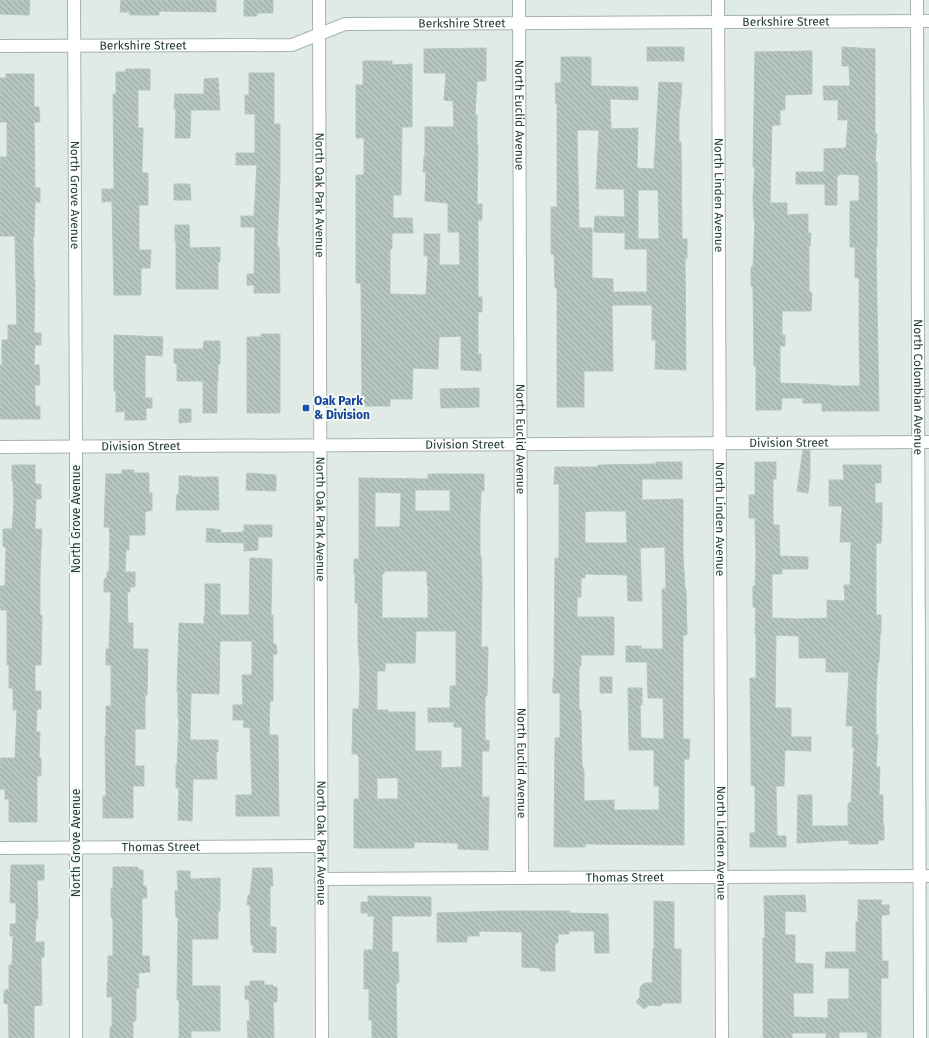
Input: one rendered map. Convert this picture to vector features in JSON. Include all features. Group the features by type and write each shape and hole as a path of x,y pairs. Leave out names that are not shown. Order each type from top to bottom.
{"street":[{"name":"North Grove Avenue","path":"74,0 76,1038"},
{"name":"North Oak Park Avenue","path":"319,0 322,1038"},
{"name":"North Euclid Avenue","path":"518,0 522,878"},
{"name":"North Linden Avenue","path":"718,0 722,1038"},
{"name":"North Colombian Avenue","path":"917,0 923,21 924,876 920,1038"},
{"name":"Berkshire Street","path":"0,46 292,46 345,24 923,21"},
{"name":"Division Street","path":"0,447 924,442"},
{"name":"Thomas Street","path":"0,848 321,846"},
{"name":"Thomas Street","path":"321,879 924,876"}],"building":[{"path":"0,0 30,0 29,15 0,14"},
{"path":"121,0 216,0 216,12 159,11 159,15 130,15 129,12 120,12"},
{"path":"244,0 273,0 273,13 257,13 257,16 244,16"},
{"path":"647,47 684,47 684,61 647,61"},
{"path":"842,47 875,49 875,134 877,134 875,162 877,162 876,247 879,411 822,411 822,403 803,403 803,398 782,398 781,410 756,410 753,286 751,286 755,221 753,197 755,167 753,167 755,52 812,51 812,94 785,95 785,110 780,110 780,125 772,125 770,203 787,203 787,215 808,214 808,233 811,233 809,246 809,292 812,293 811,311 782,311 782,335 785,335 785,346 780,346 780,383 860,386 859,278 855,278 855,247 850,247 850,201 859,201 859,175 839,174 839,176 837,176 837,205 825,205 825,184 796,184 796,172 824,172 824,149 846,148 848,120 838,120 838,100 824,100 823,86 850,86 849,66 842,66"},
{"path":"486,48 486,81 477,81 475,115 477,115 478,145 477,204 482,204 482,220 478,220 478,297 482,297 482,312 478,312 478,354 481,354 481,371 461,370 461,336 439,337 438,369 413,368 412,399 390,399 390,406 362,406 361,283 356,283 356,175 364,175 364,138 356,138 356,85 363,85 363,61 392,61 392,65 412,64 412,127 402,127 401,195 393,195 393,218 412,218 413,233 392,233 392,249 390,249 390,294 426,295 428,256 424,256 424,234 440,234 439,265 460,265 459,232 448,232 448,203 425,201 426,172 423,172 425,157 425,127 454,127 453,101 444,100 446,73 424,73 424,49"},
{"path":"561,57 591,57 591,86 638,87 638,100 610,99 611,129 638,128 637,168 654,169 659,82 682,83 679,109 679,142 681,142 682,239 687,239 687,258 685,258 686,370 655,369 656,340 652,340 652,305 612,305 613,371 584,371 584,407 557,407 557,288 555,288 554,254 551,254 551,207 557,207 557,104 555,83 561,83","holes":["577,130 599,130 596,189 624,189 625,217 595,216 594,232 625,233 625,249 647,249 647,292 613,292 613,279 592,278 592,228 579,228","638,190 658,190 659,239 638,239"]},
{"path":"126,69 150,69 150,90 138,90 138,128 143,128 142,173 148,173 148,205 139,205 139,250 151,250 150,268 141,268 141,295 114,295 112,201 102,202 102,189 114,189 113,94 116,94 116,72 125,72"},
{"path":"249,73 274,73 274,124 280,124 280,179 277,247 279,247 280,293 254,293 254,285 247,285 247,274 254,274 255,227 241,227 241,216 254,216 257,165 236,165 236,153 255,153 255,114 245,114 245,95 249,95"},
{"path":"6,74 34,74 34,107 39,107 40,122 34,122 35,188 40,188 40,202 35,202 33,237 35,280 34,333 41,333 41,345 35,345 34,365 39,365 40,385 35,385 35,406 40,406 40,419 0,419 0,365 2,365 2,340 8,340 8,325 17,325 15,236 0,236 0,157 7,157 7,122 0,122 0,78 6,78"},
{"path":"218,78 220,110 191,110 190,138 175,138 175,94 204,94 204,79"},
{"path":"174,184 190,184 191,200 174,200"},
{"path":"175,225 189,225 190,248 220,247 220,262 218,262 218,289 176,289"},
{"path":"261,334 280,334 280,413 247,413 247,337 261,337"},
{"path":"114,335 163,337 162,356 145,355 145,398 152,398 152,408 146,408 146,420 125,420 125,411 116,412 116,391 114,391"},
{"path":"204,341 220,341 220,364 218,364 217,381 217,413 203,413 203,381 177,381 177,363 174,363 174,349 203,349"},
{"path":"479,388 479,407 441,408 440,389"},
{"path":"179,409 191,409 191,422 179,423"},
{"path":"803,450 810,450 810,477 808,493 797,491"},
{"path":"656,462 682,462 682,479 642,479 642,500 683,499 683,555 686,589 687,635 683,635 683,739 690,739 689,759 684,759 684,845 585,844 585,847 554,847 555,738 560,738 560,693 553,693 555,558 559,558 559,484 554,484 555,467 598,467 598,465 656,464","holes":["626,511 627,543 585,543 585,512","665,547 666,589 662,589 663,649 641,649 641,646 626,646 626,662 647,662 648,698 663,698 664,739 641,738 640,705 642,705 642,688 628,688 629,750 654,750 654,786 659,786 659,810 614,810 614,800 584,801 581,710 579,710 579,666 581,666 581,655 614,655 614,617 577,617 577,597 581,597 581,578 585,578 585,574 627,575 628,601 642,601 640,548"]},
{"path":"755,462 776,462 776,479 773,479 773,525 779,525 780,556 808,557 808,569 782,569 782,574 772,574 772,618 798,619 827,618 827,600 845,601 844,585 850,585 851,542 840,542 842,506 829,506 829,480 844,480 843,465 881,465 881,483 875,483 875,503 882,503 881,543 876,543 876,615 881,615 881,634 876,693 876,735 878,735 876,767 880,767 879,795 883,795 884,840 878,840 878,844 849,844 849,840 797,843 798,795 812,795 812,826 848,826 848,803 851,803 854,747 852,747 853,726 846,726 849,672 826,672 826,658 799,658 799,636 776,635 775,708 791,708 791,737 811,737 811,751 785,750 784,786 776,786 777,836 786,836 786,847 750,847 750,833 755,833 755,786 751,785 750,678 756,678 756,607 753,607 753,586 755,586 756,558 755,518 749,518 749,495 755,495"},
{"path":"12,465 35,465 35,484 41,484 41,499 36,499 35,529 42,529 40,573 40,615 42,615 41,665 35,665 35,691 41,691 41,709 37,709 36,732 40,732 39,758 41,758 41,776 37,776 37,822 9,822 9,799 5,799 5,789 0,789 0,758 15,758 17,710 13,710 13,688 9,688 9,665 7,665 7,610 1,610 0,605 0,586 5,586 6,547 3,547 3,529 12,529 14,503"},
{"path":"122,470 134,470 134,473 149,473 149,493 152,493 152,510 145,512 145,535 129,535 129,550 126,550 125,572 135,572 135,587 130,587 130,592 127,592 128,623 133,623 133,649 148,649 147,695 145,695 145,729 135,729 135,766 144,766 144,786 133,786 133,818 103,818 103,796 106,796 106,706 111,706 111,665 106,665 106,649 109,649 111,592 104,592 104,580 107,577 107,572 109,572 110,535 109,527 104,527 106,474 122,474"},
{"path":"247,473 276,475 276,491 246,490"},
{"path":"428,474 484,474 484,491 481,491 480,516 482,586 481,647 488,647 487,696 485,696 485,740 489,740 489,751 482,751 482,797 489,797 488,850 458,849 458,843 414,842 414,848 354,848 354,799 359,799 359,757 358,754 352,754 353,709 359,709 360,671 358,603 355,603 354,574 354,559 359,559 359,478 428,479","holes":["415,490 450,490 450,511 415,511","375,492 401,493 400,526 375,527","384,571 427,571 428,618 382,618 382,574 384,574","416,631 456,631 456,686 450,686 450,708 428,708 428,722 454,722 454,727 462,727 462,767 441,768 441,751 415,751 415,712 388,712 388,710 377,710 377,671 385,671 385,663 415,663","377,778 398,778 398,799 377,799"]},
{"path":"179,476 218,477 219,510 176,510 177,494 179,494"},
{"path":"244,525 272,525 272,537 258,537 258,550 244,551 244,543 206,542 207,528 221,530 220,533 244,532"},
{"path":"250,558 272,559 271,615 273,615 273,644 276,644 277,654 273,654 273,701 270,701 269,735 278,735 279,816 236,816 236,795 252,795 250,728 243,727 244,720 233,720 233,705 243,705 242,675 252,675 252,641 220,641 219,694 191,693 190,740 218,740 218,752 216,752 217,779 193,779 192,821 178,820 179,788 176,788 176,765 179,719 177,692 179,623 204,624 205,584 220,584 220,615 249,615"},
{"path":"600,677 612,677 612,693 600,693"},
{"path":"11,865 44,865 44,880 37,880 38,919 36,919 35,942 44,942 44,957 41,957 42,1005 34,1006 34,1038 9,1038 8,1004 4,1003 4,991 6,991 6,989 9,990 9,965 12,965 13,936 10,936 10,924 16,924 16,903 10,903"},
{"path":"113,867 138,867 138,870 143,870 143,886 146,886 147,898 142,898 142,956 149,956 150,972 138,973 139,988 136,988 136,1021 133,1021 133,1038 110,1038 110,1027 112,1027 112,997 107,997 107,982 108,956 113,956 111,888 113,888"},
{"path":"253,868 272,868 273,886 270,886 270,927 276,927 276,953 253,952 253,945 251,945 250,905 247,905 248,895 250,895"},
{"path":"177,871 190,871 190,879 220,878 218,939 192,939 192,986 220,986 220,1031 191,1031 191,1038 179,1038 179,1000 177,1000 178,917 176,917 175,891 178,891"},
{"path":"805,895 806,912 785,911 785,935 795,935 795,963 813,964 813,993 793,993 794,1017 828,1018 828,999 849,999 849,968 825,968 826,952 856,952 858,900 882,900 881,905 889,905 889,915 882,915 881,920 882,961 888,961 888,978 881,978 881,1037 868,1038 867,1032 839,1032 839,1038 826,1038 826,1033 792,1033 792,1038 763,1038 763,938 765,938 764,896"},
{"path":"368,896 431,897 431,916 392,916 392,952 398,952 399,982 396,984 397,1038 372,1038 372,1020 369,1020 369,989 364,989 364,950 373,950 374,916 368,916 368,913 361,913 361,902 368,902"},
{"path":"654,901 674,902 674,949 681,949 681,1003 663,1003 660,1006 649,1005 644,1009 636,1002 640,997 640,987 644,983 652,983"},
{"path":"570,911 569,913 608,914 609,953 595,953 594,931 569,931 569,934 558,934 558,943 555,943 555,971 540,971 540,968 522,967 522,932 479,931 479,936 467,936 467,942 437,942 437,913"},
{"path":"250,981 264,981 264,985 273,985 273,987 277,987 277,1002 273,1002 274,1038 248,1038 247,1021 250,1021 249,999 245,999 245,986 250,986"}],"place":[{"name":"Oak Park & Division","path":"306,408"}]}
